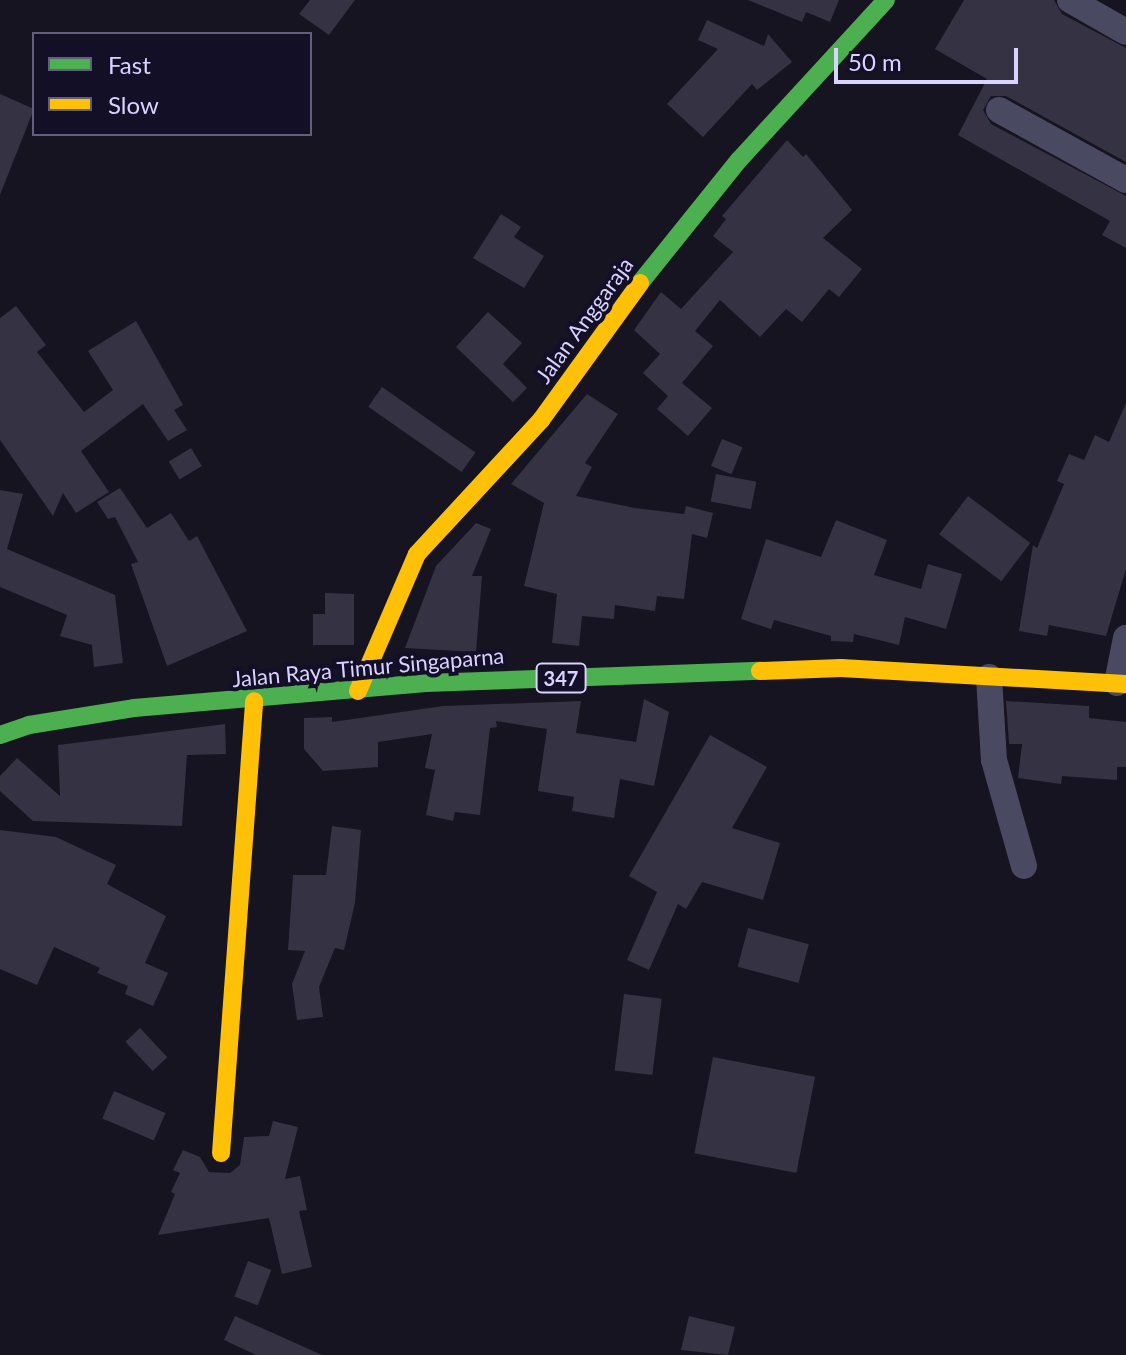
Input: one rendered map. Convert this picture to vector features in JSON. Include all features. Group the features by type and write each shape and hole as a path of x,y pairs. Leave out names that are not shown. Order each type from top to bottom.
{"street":[{"name":"Jalan Anggaraja","path":"358,691 417,554 541,420 632,293 739,160 886,0"},
{"path":"1070,0 1126,32"},
{"path":"999,110 1126,180"},
{"path":"1122,684 1126,638"},
{"name":"Jalan Raya Timur Singaparna","path":"0,735 29,725 134,708 254,701 426,683 841,668 1122,684"},
{"path":"989,677 994,760 1024,866"},
{"path":"221,1153 254,701"}],"building":[{"path":"310,0 355,0 329,35 299,14"},
{"path":"748,0 839,0 830,22 806,12 802,22"},
{"path":"964,0 1054,0 1062,14 1126,48 1126,162 1006,96 991,96 983,110 991,124 1126,196 1126,248 1102,235 1110,221 958,135 987,79 935,49"},
{"path":"707,20 764,46 768,34 792,62 757,90 752,84 703,137 667,104 718,49 698,40"},
{"path":"0,94 32,108 32,114 0,195"},
{"path":"787,140 803,157 806,154 852,210 823,238 862,269 839,297 829,289 802,322 786,309 760,337 720,300 695,331 713,346 682,383 712,408 688,436 657,409 668,396 643,373 660,354 634,330 661,292 681,309 733,252 713,236 726,219 722,216"},
{"path":"501,214 521,227 514,237 544,256 524,288 473,258"},
{"path":"16,306 46,345 37,352 84,412 113,390 88,351 136,321 183,405 174,410 187,430 168,441 143,404 81,451 109,492 76,513 63,493 53,516 0,440 0,318"},
{"path":"488,312 522,343 503,364 527,388 513,402 456,347"},
{"path":"382,387 475,452 462,472 368,407"},
{"path":"587,394 618,414 585,463 592,467 576,496 635,508 684,514 686,506 713,513 707,538 692,534 684,599 657,596 655,611 615,605 614,619 582,616 579,646 552,643 557,594 524,586 544,503 511,484"},
{"path":"1126,403 1126,569 1106,636 1049,625 1047,636 1019,631 1033,545 1037,548 1064,484 1057,481 1069,454 1084,460 1095,435 1109,442"},
{"path":"722,439 742,447 732,474 711,466"},
{"path":"191,448 202,466 180,479 169,461"},
{"path":"716,474 756,482 751,509 711,501"},
{"path":"120,488 147,528 171,513 189,541 197,536 247,631 167,666 131,564 138,562 115,517 108,519 97,502"},
{"path":"0,490 23,494 7,549 115,595 123,663 94,667 92,645 60,636 67,615 0,587"},
{"path":"968,496 1030,543 1001,581 939,534"},
{"path":"836,520 887,540 874,575 921,589 928,564 962,574 946,629 905,617 899,645 854,634 853,642 831,641 831,636 774,620 771,629 741,619 766,539 821,557"},
{"path":"476,523 491,529 472,576 482,576 476,652 405,648 436,566"},
{"path":"325,593 354,594 354,645 313,645 313,614 325,614"},
{"path":"644,699 669,712 654,786 620,779 614,818 572,811 574,797 538,791 547,729 496,721 497,727 490,728 480,815 455,812 453,821 426,815 435,770 425,768 432,734 378,742 378,767 323,771 304,749 304,718 332,717 332,722 443,706 581,701 576,733 636,742"},
{"path":"1006,701 1089,706 1089,718 1126,722 1126,767 1117,767 1117,780 1062,776 1061,784 1018,778 1022,744 1009,744"},
{"path":"225,724 226,754 187,755 182,826 33,821 0,791 0,776 17,758 60,796 58,745"},
{"path":"710,735 767,767 732,828 780,843 763,900 702,882 686,909 678,904 649,970 627,960 657,892 629,876"},
{"path":"332,826 361,830 355,903 344,950 335,948 319,987 323,1017 297,1020 292,984 305,951 288,950 293,875 326,875"},
{"path":"0,830 56,837 116,865 107,884 166,916 145,963 168,973 153,1006 125,994 128,986 97,973 100,968 54,947 37,985 0,969"},
{"path":"748,928 809,944 799,983 738,967"},
{"path":"624,994 662,999 652,1075 615,1070"},
{"path":"140,1028 167,1057 153,1071 125,1042"},
{"path":"713,1057 815,1077 796,1173 694,1153"},
{"path":"114,1091 166,1113 154,1140 102,1119"},
{"path":"273,1121 298,1127 285,1179 300,1176 307,1210 299,1211 312,1267 282,1274 269,1218 158,1235 175,1194 171,1192 180,1173 173,1170 183,1150 200,1157 209,1172 230,1173 240,1165 244,1137 269,1136"},
{"path":"248,1261 271,1270 258,1305 234,1296"},
{"path":"235,1316 322,1355 256,1355 224,1340"},
{"path":"689,1316 735,1327 728,1355 681,1350"}],"traffic: fast":[{"path":"640,283 739,160 886,0"},
{"path":"0,735 29,725 134,708 426,683 760,671"}],"traffic: slow":[{"path":"358,691 417,554 541,420 640,283"},
{"path":"760,671 841,668 1126,684"},
{"path":"221,1153 254,701"}]}
